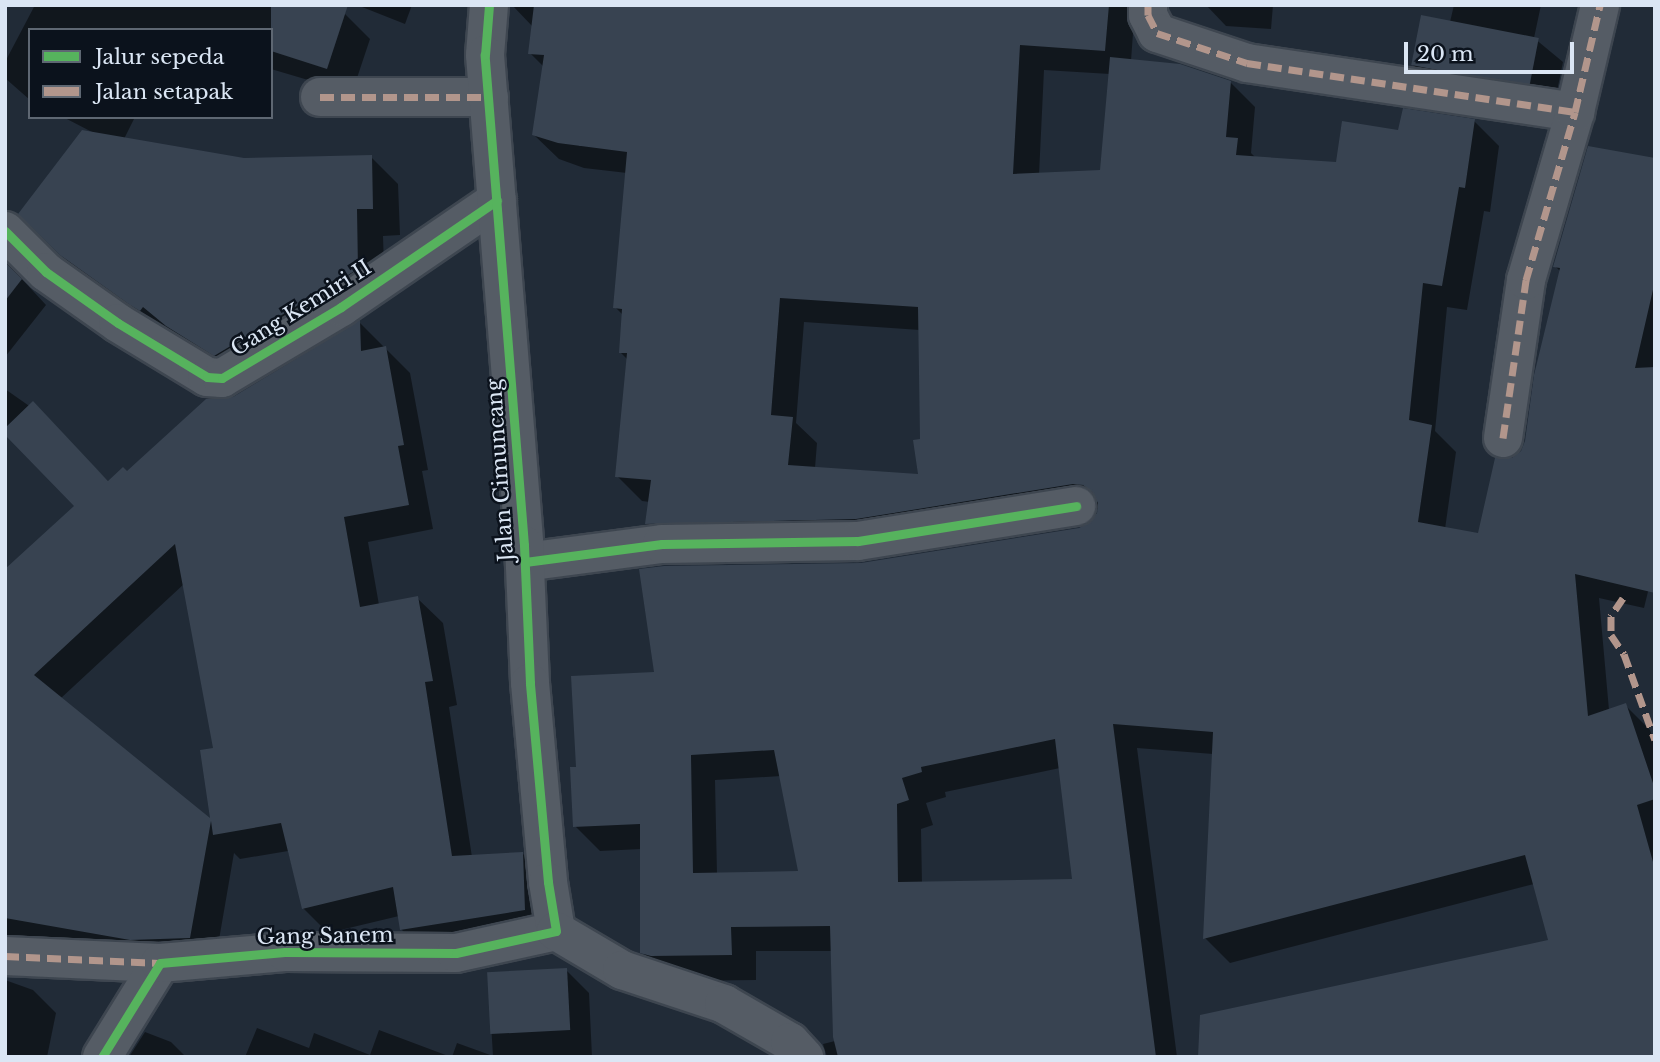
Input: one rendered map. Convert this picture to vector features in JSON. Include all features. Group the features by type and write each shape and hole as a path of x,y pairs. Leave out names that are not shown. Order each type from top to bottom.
{"street":[{"name":"Jalan Cimuncang","path":"489,5 485,55 525,562 530,682 548,882 556,931"},
{"path":"1148,5 1148,15 1157,33 1247,63 1575,111"},
{"path":"1503,438 1526,280 1575,111 1600,5"},
{"path":"320,97 489,97"},
{"name":"Gang Kemiri II","path":"5,230 46,272 118,323 207,377 222,378 341,307 497,200"},
{"path":"525,562 662,544 858,541 1076,506"},
{"path":"556,931 622,970 724,1004 790,1042 804,1057"},
{"name":"Gang Sanem","path":"5,956 160,963 285,952 456,953 556,931"},
{"path":"102,1057 160,963"}],"building":[{"path":"271,5 348,5 327,69 273,52"},
{"path":"534,5 1109,5 1105,51 1020,45 1013,174 1100,170 1110,57 1180,64 1231,81 1226,137 1238,138 1236,155 1336,162 1342,121 1398,130 1403,108 1475,119 1465,188 1459,187 1442,286 1423,283 1409,420 1432,425 1418,522 1478,533 1495,458 1512,458 1521,451 1525,441 1534,375 1560,268 1553,267 1588,146 1655,158 1655,281 1635,368 1655,367 1655,593 1575,574 1588,716 1626,703 1655,789 1655,799 1637,805 1655,869 1655,1057 1198,1057 1200,1015 1548,940 1525,855 1203,939 1213,732 1113,724 1156,1057 838,1057 833,1037 830,926 731,927 732,955 651,956 640,953 640,824 573,827 570,767 576,767 571,676 654,672 639,569 664,566 861,563 1079,528 1090,522 1097,513 1098,503 1092,492 1083,485 1073,484 856,519 645,524 651,480 615,477 627,353 619,353 622,309 613,308 627,152 558,143 532,135 544,55 528,54","holes":["780,298 918,307 920,439 913,440 918,474 788,465 793,417 771,415","1055,739 1072,879 898,882 897,804 909,800 902,778 922,772 921,767","774,750 798,871 693,873 691,755"]},
{"path":"1421,15 1539,38 1529,88 1411,65"},
{"path":"82,130 244,158 372,155 373,209 357,209 358,269 214,356 166,326 143,307 140,311 130,305 60,255 18,214"},
{"path":"5,262 22,279 5,301"},
{"path":"360,320 361,351 386,346 404,445 398,446 409,505 344,517 360,607 418,596 433,681 425,682 452,856 523,852 525,910 400,930 393,887 302,909 281,823 213,835 211,821 190,938 130,940 5,918 5,569 74,506 5,435 5,428 33,401 108,481 123,467 127,471 206,399 233,397","holes":["175,544 213,748 200,750 210,818 34,675"]},
{"path":"567,968 570,1030 490,1034 487,972"}],"marked path":[{"path":"1148,5 1148,15 1157,33 1247,63 1575,112"},
{"path":"1503,438 1526,280 1575,112 1600,5"},
{"path":"320,97 489,97"},
{"path":"1623,598 1611,616 1611,635 1624,654 1655,740"},
{"path":"5,956 160,963"}],"cycle path":[{"path":"102,1057 160,963 285,952 456,953 556,931 548,882 530,683 524,545 485,55 489,5"},
{"path":"5,231 46,272 118,323 207,377 222,378 341,307 497,200"},
{"path":"525,562 662,544 858,541 1076,506"}]}
